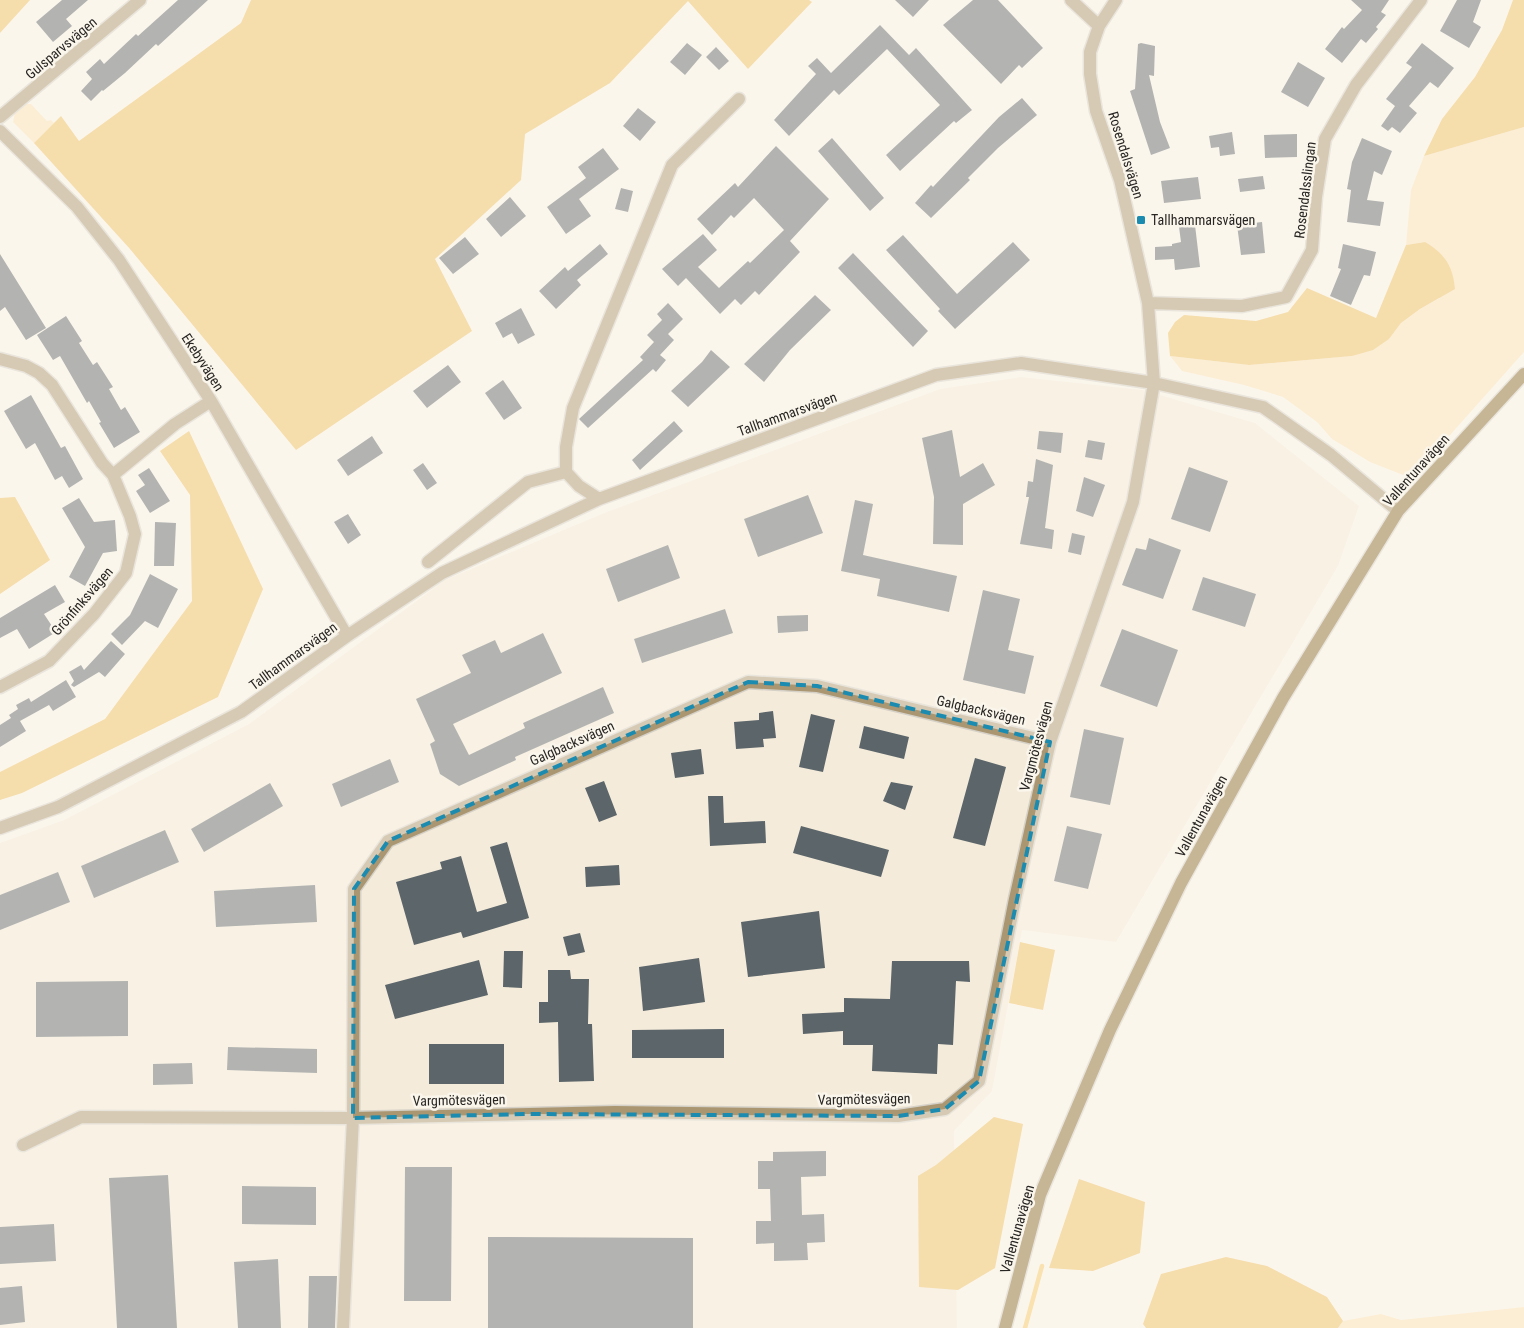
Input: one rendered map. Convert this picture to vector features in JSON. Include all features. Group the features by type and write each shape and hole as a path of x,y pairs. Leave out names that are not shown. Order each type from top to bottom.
{"main road":[{"name":"Vallentunavägen","path":"1005,1328 1040,1195 1110,1030 1181,883 1283,698 1398,511 1524,374"}],"street":[{"name":"Gulsparvsvägen","path":"0,117 140,0"},
{"path":"1071,0 1099,26"},
{"name":"Rosendalsvägen","path":"1116,0 1099,26 1090,52 1090,74 1095,102 1120,180 1148,303 1154,383"},
{"name":"Rosendalsslingan","path":"1148,303 1242,306 1286,297 1312,250 1316,197 1325,139 1356,85 1421,0"},
{"path":"599,500 579,486 566,472 566,447 573,408 672,165 739,99"},
{"name":"Ekebyvägen","path":"0,131 77,207 119,260 211,401 347,636"},
{"name":"Grönfinksvägen","path":"0,359 26,366 39,373 52,385 102,462 113,475 130,516 134,534 126,573 94,614 49,661 0,687"},
{"name":"Tallhammarsvägen","path":"0,828 58,807 241,712 347,636 442,573 599,500 936,375 1021,363 1154,383 1263,407 1331,455 1398,511"},
{"name":"Vargmötesvägen","path":"23,1145 81,1118 353,1118 615,1112 898,1116 945,1109 979,1082 1015,899 1050,742 1133,502 1154,383"},
{"path":"113,475 175,424 211,401"},
{"path":"428,562 528,482 566,472"},
{"name":"Galgbacksvägen","path":"344,1328 353,1118 354,889 388,841 748,682 817,686 1050,742"}],"highlighted area":[{"path":"748,682 817,686 1050,742 979,1081 945,1109 898,1116 526,1114 353,1118 354,889 388,841"}],"shaded area":[{"path":"0,0 30,0 0,33"},
{"path":"251,0 809,0 812,2 748,69 688,1 610,83 525,134 521,180 435,259 472,331 296,450 130,249 34,143 61,116 79,141 241,23"},
{"path":"1513,0 1524,0 1524,127 1424,156 1442,119 1475,77 1502,30"},
{"path":"25,104 31,104 47,121 51,120 54,123 34,143 13,122 15,112"},
{"path":"1524,127 1524,352 1451,434 1424,469 1403,475 1370,462 1332,439 1317,422 1283,397 1244,385 1182,371 1170,356 1249,365 1352,356 1389,339 1401,323 1420,309 1440,298 1425,242 1406,245 1411,190 1424,156"},
{"path":"1425,242 1438,251 1447,261 1455,289 1420,309 1401,323 1389,339 1373,350 1352,356 1249,365 1170,356 1168,333 1175,322 1184,315 1256,321 1288,312 1307,288 1376,318 1406,245"},
{"path":"1021,377 1143,390 1255,423 1359,506 1338,566 1116,942 1022,930 992,1091 954,1131 957,1328 0,1328 0,843 64,820 249,724 445,580 604,513 940,389"},
{"path":"189,431 263,589 218,697 22,793 0,800 0,772 105,719 192,601 190,495 160,451"},
{"path":"15,497 50,560 0,594 0,498"},
{"path":"1020,942 1055,950 1043,1010 1009,1003"},
{"path":"994,1117 1023,1124 995,1268 958,1290 919,1287 918,1176 936,1165"},
{"path":"1079,1179 1145,1202 1140,1253 1093,1271 1049,1268"},
{"path":"1226,1257 1267,1266 1327,1297 1343,1321 1338,1328 1146,1328 1143,1324 1161,1274"},
{"path":"1524,1307 1524,1328 1338,1328 1343,1321 1381,1314 1401,1320"}],"building":[{"path":"62,0 88,0 66,19 72,26 53,42 36,22"},
{"path":"178,0 208,0 158,46 156,44 91,101 81,91 92,79 86,72 100,59 104,64 136,34 138,36"},
{"path":"895,0 929,0 913,17"},
{"path":"973,0 998,0 1043,48 1022,68 1019,65 1001,84 943,25"},
{"path":"1351,0 1389,0 1381,12 1386,15 1376,27 1378,29 1366,43 1361,39 1342,63 1325,49 1342,27 1344,29 1362,10"},
{"path":"1457,0 1481,0 1473,22 1481,27 1469,48 1440,31"},
{"path":"880,25 909,55 916,48 972,110 956,123 954,121 900,171 886,155 940,105 887,49 839,95 834,90 789,136 774,120 816,74 808,66 817,58 831,73"},
{"path":"687,43 702,55 685,75 670,62"},
{"path":"1422,43 1454,68 1438,88 1430,82 1409,106 1417,113 1400,133 1392,127 1388,131 1381,126 1395,106 1386,99 1412,67 1406,63"},
{"path":"1138,44 1155,46 1154,76 1149,75 1160,122 1170,148 1151,155 1130,91 1135,89"},
{"path":"716,47 729,61 719,70 706,57"},
{"path":"1298,62 1325,78 1308,107 1281,92"},
{"path":"1022,98 1037,115 998,148 968,178 970,180 931,218 915,203 931,185 933,187 999,117"},
{"path":"638,108 656,122 640,141 623,126"},
{"path":"1232,132 1235,154 1220,156 1219,147 1211,148 1209,136"},
{"path":"1297,134 1297,157 1265,158 1264,135"},
{"path":"832,138 884,198 870,211 818,151"},
{"path":"1362,138 1392,151 1382,175 1374,171 1367,200 1384,202 1380,226 1347,222 1351,190 1347,189 1352,162"},
{"path":"776,146 829,199 790,241 800,252 759,295 755,291 741,305 735,299 720,314 686,278 678,286 662,269 703,234 717,250 698,267 719,288 748,261 750,263 784,230 754,198 734,218 731,215 712,235 697,219 735,183 738,187"},
{"path":"603,148 619,169 579,199 591,216 566,234 547,207 586,178 578,167"},
{"path":"1263,176 1265,189 1240,192 1238,179"},
{"path":"1198,177 1201,199 1164,203 1161,181"},
{"path":"621,188 633,191 628,212 615,209"},
{"path":"510,197 526,216 501,237 486,219"},
{"path":"1262,222 1265,253 1241,255 1237,225"},
{"path":"1195,225 1200,267 1175,270 1174,259 1155,260 1155,247 1172,246 1172,244 1181,242 1179,227"},
{"path":"903,235 957,294 1013,242 1030,260 955,329 938,311 940,309 886,250"},
{"path":"465,237 479,254 453,274 439,258"},
{"path":"600,244 608,254 577,280 581,285 556,309 539,291 565,267 568,271"},
{"path":"1343,244 1376,252 1370,276 1364,275 1351,305 1330,296 1341,269 1338,268"},
{"path":"853,253 928,331 913,347 838,268"},
{"path":"0,254 46,328 26,340 5,307 0,311"},
{"path":"815,295 831,310 790,350 764,382 744,364"},
{"path":"668,303 683,319 668,334 674,340 660,355 666,360 656,372 653,369 588,428 579,419 643,360 640,357 654,342 647,335 662,320 657,314"},
{"path":"521,308 535,335 518,344 512,333 503,338 495,323"},
{"path":"66,316 82,341 79,343 93,365 97,362 113,387 109,389 121,410 125,407 140,432 114,448 99,423 101,422 89,401 87,403 60,356 53,360 37,335"},
{"path":"711,350 730,367 688,407 671,391 702,362"},
{"path":"448,365 461,382 427,408 413,391"},
{"path":"503,380 522,408 504,420 485,393"},
{"path":"31,395 61,448 65,446 83,479 69,488 62,476 55,480 35,443 26,449 4,411"},
{"path":"674,421 683,431 640,470 632,460"},
{"path":"952,430 960,477 983,463 995,485 963,504 963,545 933,544 934,497 922,438"},
{"path":"1039,431 1063,433 1061,453 1037,449"},
{"path":"372,436 383,453 348,476 337,460"},
{"path":"1088,440 1105,443 1102,460 1085,457"},
{"path":"1036,459 1053,465 1045,528 1054,530 1052,549 1020,544 1029,497 1026,497 1028,481 1033,482"},
{"path":"423,463 437,483 427,490 413,470"},
{"path":"1189,467 1228,481 1210,532 1171,519"},
{"path":"149,468 170,501 150,513 136,491 145,485 138,475"},
{"path":"1084,477 1105,485 1093,517 1076,511"},
{"path":"808,495 823,533 758,557 744,519"},
{"path":"79,498 94,522 115,520 117,551 103,553 85,586 69,577 85,547 62,508"},
{"path":"855,500 873,504 863,555 957,576 949,612 877,596 880,579 841,571"},
{"path":"348,514 361,535 348,544 334,522"},
{"path":"155,522 176,523 174,566 154,566"},
{"path":"1072,533 1085,536 1081,555 1068,552"},
{"path":"1149,538 1181,550 1163,599 1122,585 1136,548 1146,550"},
{"path":"668,545 680,578 618,602 606,569"},
{"path":"150,574 178,589 158,628 145,621 122,645 111,634 130,615"},
{"path":"1203,577 1256,594 1245,627 1192,610"},
{"path":"55,585 65,602 44,614 56,632 29,649 17,629 0,638 0,618"},
{"path":"983,590 1020,599 1008,650 1034,656 1025,694 963,680"},
{"path":"725,609 733,633 642,663 634,639"},
{"path":"808,615 808,631 778,633 777,616"},
{"path":"1122,629 1178,650 1157,707 1100,686"},
{"path":"543,633 562,673 453,724 469,755 525,728 523,723 603,687 614,713 515,757 516,760 459,786 440,774 430,744 435,741 416,699 471,673 462,655 495,640 501,653"},
{"path":"111,641 125,654 105,677 99,672 74,687 71,685 74,681 69,672 81,665 84,670"},
{"path":"66,680 76,697 53,711 49,705 20,721 26,731 0,747 0,725 11,718 9,715 18,709 16,705 29,698 31,702"},
{"path":"773,711 776,738 763,739 764,747 736,749 734,722 759,720 759,713"},
{"path":"811,714 835,720 823,772 799,767"},
{"path":"864,726 909,737 904,759 859,748"},
{"path":"1084,729 1124,738 1110,805 1070,797"},
{"path":"701,749 704,774 675,778 671,753"},
{"path":"975,758 1006,767 985,846 953,838"},
{"path":"390,759 399,782 341,807 332,784"},
{"path":"604,781 617,815 599,822 585,788"},
{"path":"891,782 913,786 905,810 883,801"},
{"path":"270,783 283,806 204,852 191,829"},
{"path":"708,796 723,796 724,823 765,821 766,843 710,846"},
{"path":"801,826 889,850 881,877 793,853"},
{"path":"1067,826 1102,834 1088,889 1054,881"},
{"path":"165,830 179,862 94,898 81,866"},
{"path":"507,842 529,918 463,938 461,932 414,945 396,882 442,869 440,862 461,856 477,912 507,903 490,847"},
{"path":"619,865 620,885 586,887 585,867"},
{"path":"58,872 70,902 0,930 0,895"},
{"path":"315,885 317,922 216,927 214,891"},
{"path":"819,911 825,968 748,977 741,922"},
{"path":"580,933 585,952 568,956 563,937"},
{"path":"504,951 523,951 522,988 503,987"},
{"path":"699,958 705,1002 643,1011 639,967"},
{"path":"479,960 488,995 395,1019 385,985"},
{"path":"892,961 969,961 970,982 956,981 953,1045 938,1044 937,1074 872,1071 873,1045 843,1045 843,1031 803,1034 802,1014 844,1012 844,998 890,999"},
{"path":"548,970 570,970 571,979 589,979 588,1024 592,1024 594,1081 559,1082 558,1022 539,1023 539,1002 548,1002"},
{"path":"128,981 128,1036 36,1037 36,982"},
{"path":"724,1029 724,1058 632,1058 632,1030"},
{"path":"429,1044 504,1044 504,1084 429,1084"},
{"path":"228,1047 317,1049 317,1073 227,1070"},
{"path":"192,1063 193,1084 153,1085 153,1064"},
{"path":"826,1151 826,1176 801,1177 802,1215 824,1214 825,1242 807,1243 808,1260 774,1261 774,1243 756,1244 756,1221 771,1221 770,1189 758,1189 758,1161 773,1161 773,1152"},
{"path":"405,1167 452,1167 451,1301 404,1301"},
{"path":"168,1175 177,1328 117,1328 109,1178"},
{"path":"242,1186 316,1187 316,1225 242,1224"},
{"path":"54,1224 56,1261 0,1264 0,1227"},
{"path":"488,1237 693,1238 693,1328 488,1328"},
{"path":"278,1259 281,1328 238,1328 234,1262"},
{"path":"309,1276 337,1276 335,1328 308,1328"},
{"path":"22,1286 25,1322 0,1325 0,1288"}],"waterway":[{"path":"1025,1328 1042,1266"}],"place":[{"name":"Tallhammarsvägen","path":"1141,220"}]}
